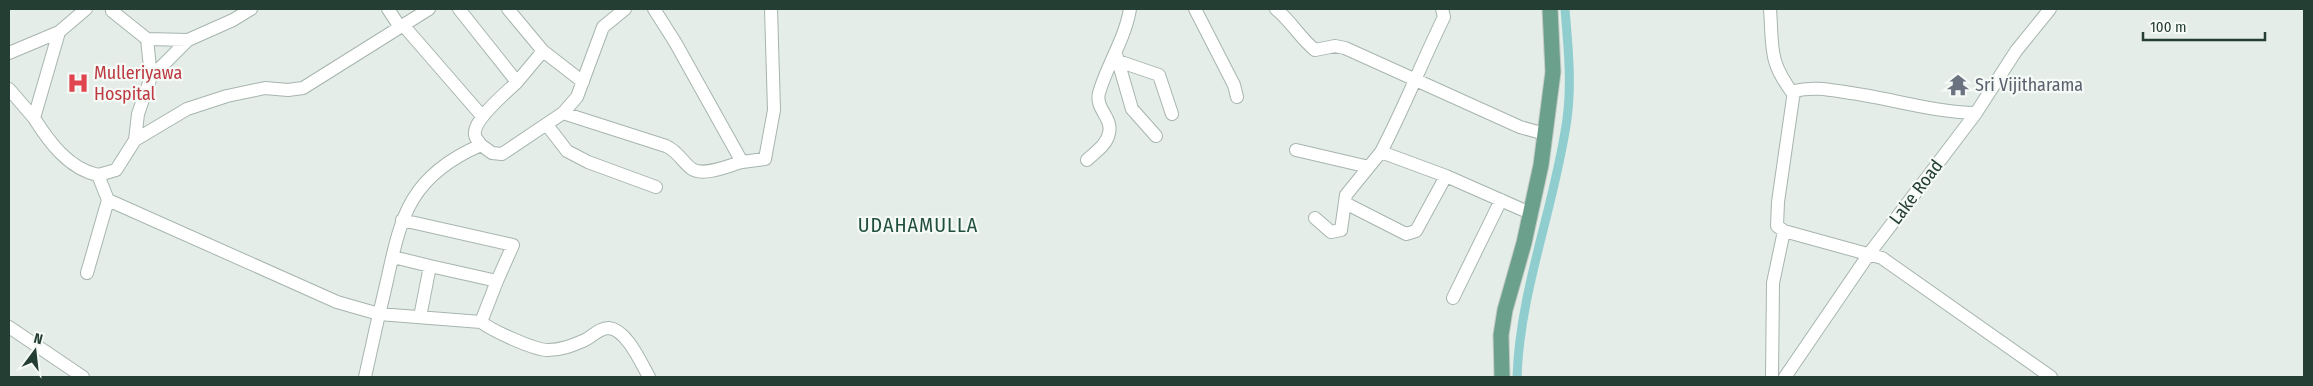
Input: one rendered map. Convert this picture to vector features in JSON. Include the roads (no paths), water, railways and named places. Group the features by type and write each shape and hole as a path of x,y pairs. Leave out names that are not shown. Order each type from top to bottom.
{"main road":[{"path":"1502,377 1501,335 1505,310 1541,165 1553,72 1550,9"}],"street":[{"path":"9,89 34,118 50,143 72,163 89,174 98,176 116,170 134,140 138,114 152,77 188,40 233,20 251,9"},
{"path":"388,9 482,116"},
{"path":"134,140 187,109 226,96 265,88 288,90 303,88 429,9"},
{"path":"459,9 517,82"},
{"path":"508,9 543,51 583,82"},
{"path":"543,51 517,82 482,116 475,128 475,136 481,145 492,153 502,154 563,113 577,97 603,27 626,9"},
{"path":"654,9 675,42 742,162"},
{"path":"563,113 676,150 692,169 699,172 742,162 765,159 774,110 771,9"},
{"path":"1087,160 1106,142 1110,132 1108,121 1099,107 1098,95 1117,57 1130,9"},
{"path":"1195,9 1234,85 1237,98"},
{"path":"1315,218 1331,232 1336,233 1341,230 1346,195 1381,152 1403,110 1414,78 1444,17 1442,9"},
{"path":"1770,9 1771,50 1779,75 1794,94"},
{"name":"Lake Road","path":"1785,377 1869,254 1976,113 2016,51 2050,9"},
{"path":"9,53 59,32 84,10"},
{"path":"111,10 147,38 188,40"},
{"path":"1284,11 1303,41 1315,50 1335,46 1345,48 1520,127 1545,134"},
{"path":"34,118 59,32"},
{"path":"147,38 152,77"},
{"path":"1117,57 1159,75 1172,114"},
{"path":"1117,57 1132,109 1156,136"},
{"path":"1976,113 1949,113 1879,97 1811,87 1794,91 1778,202 1777,226 1784,231 1882,258 2051,377"},
{"path":"547,125 566,151 588,162 656,187"},
{"path":"365,377 402,220 419,188 456,156 481,145"},
{"path":"1296,150 1370,166"},
{"path":"1381,152 1446,176 1530,213"},
{"path":"86,273 108,200 98,176"},
{"path":"1345,203 1406,234 1412,234 1416,231 1446,176"},
{"path":"108,200 337,302 379,314 481,322 503,335 546,350 565,348 588,339 598,330 608,328 618,331 634,350 649,377"},
{"path":"1453,298 1501,200"},
{"path":"402,220 513,245 481,322"},
{"path":"1772,377 1773,283 1784,231"},
{"path":"392,257 497,281"},
{"path":"420,318 430,266"},
{"path":"9,327 83,377"}],"waterway":[{"path":"1517,377 1524,312 1555,184 1567,119 1569,78 1565,9"}],"place":[{"name":"Mulleriyawa Hospital","path":"78,83"},
{"name":"Sri Vijitharama","path":"1958,85"}],"district":[{"name":"UDAHAMULLA","path":"918,225"}]}
